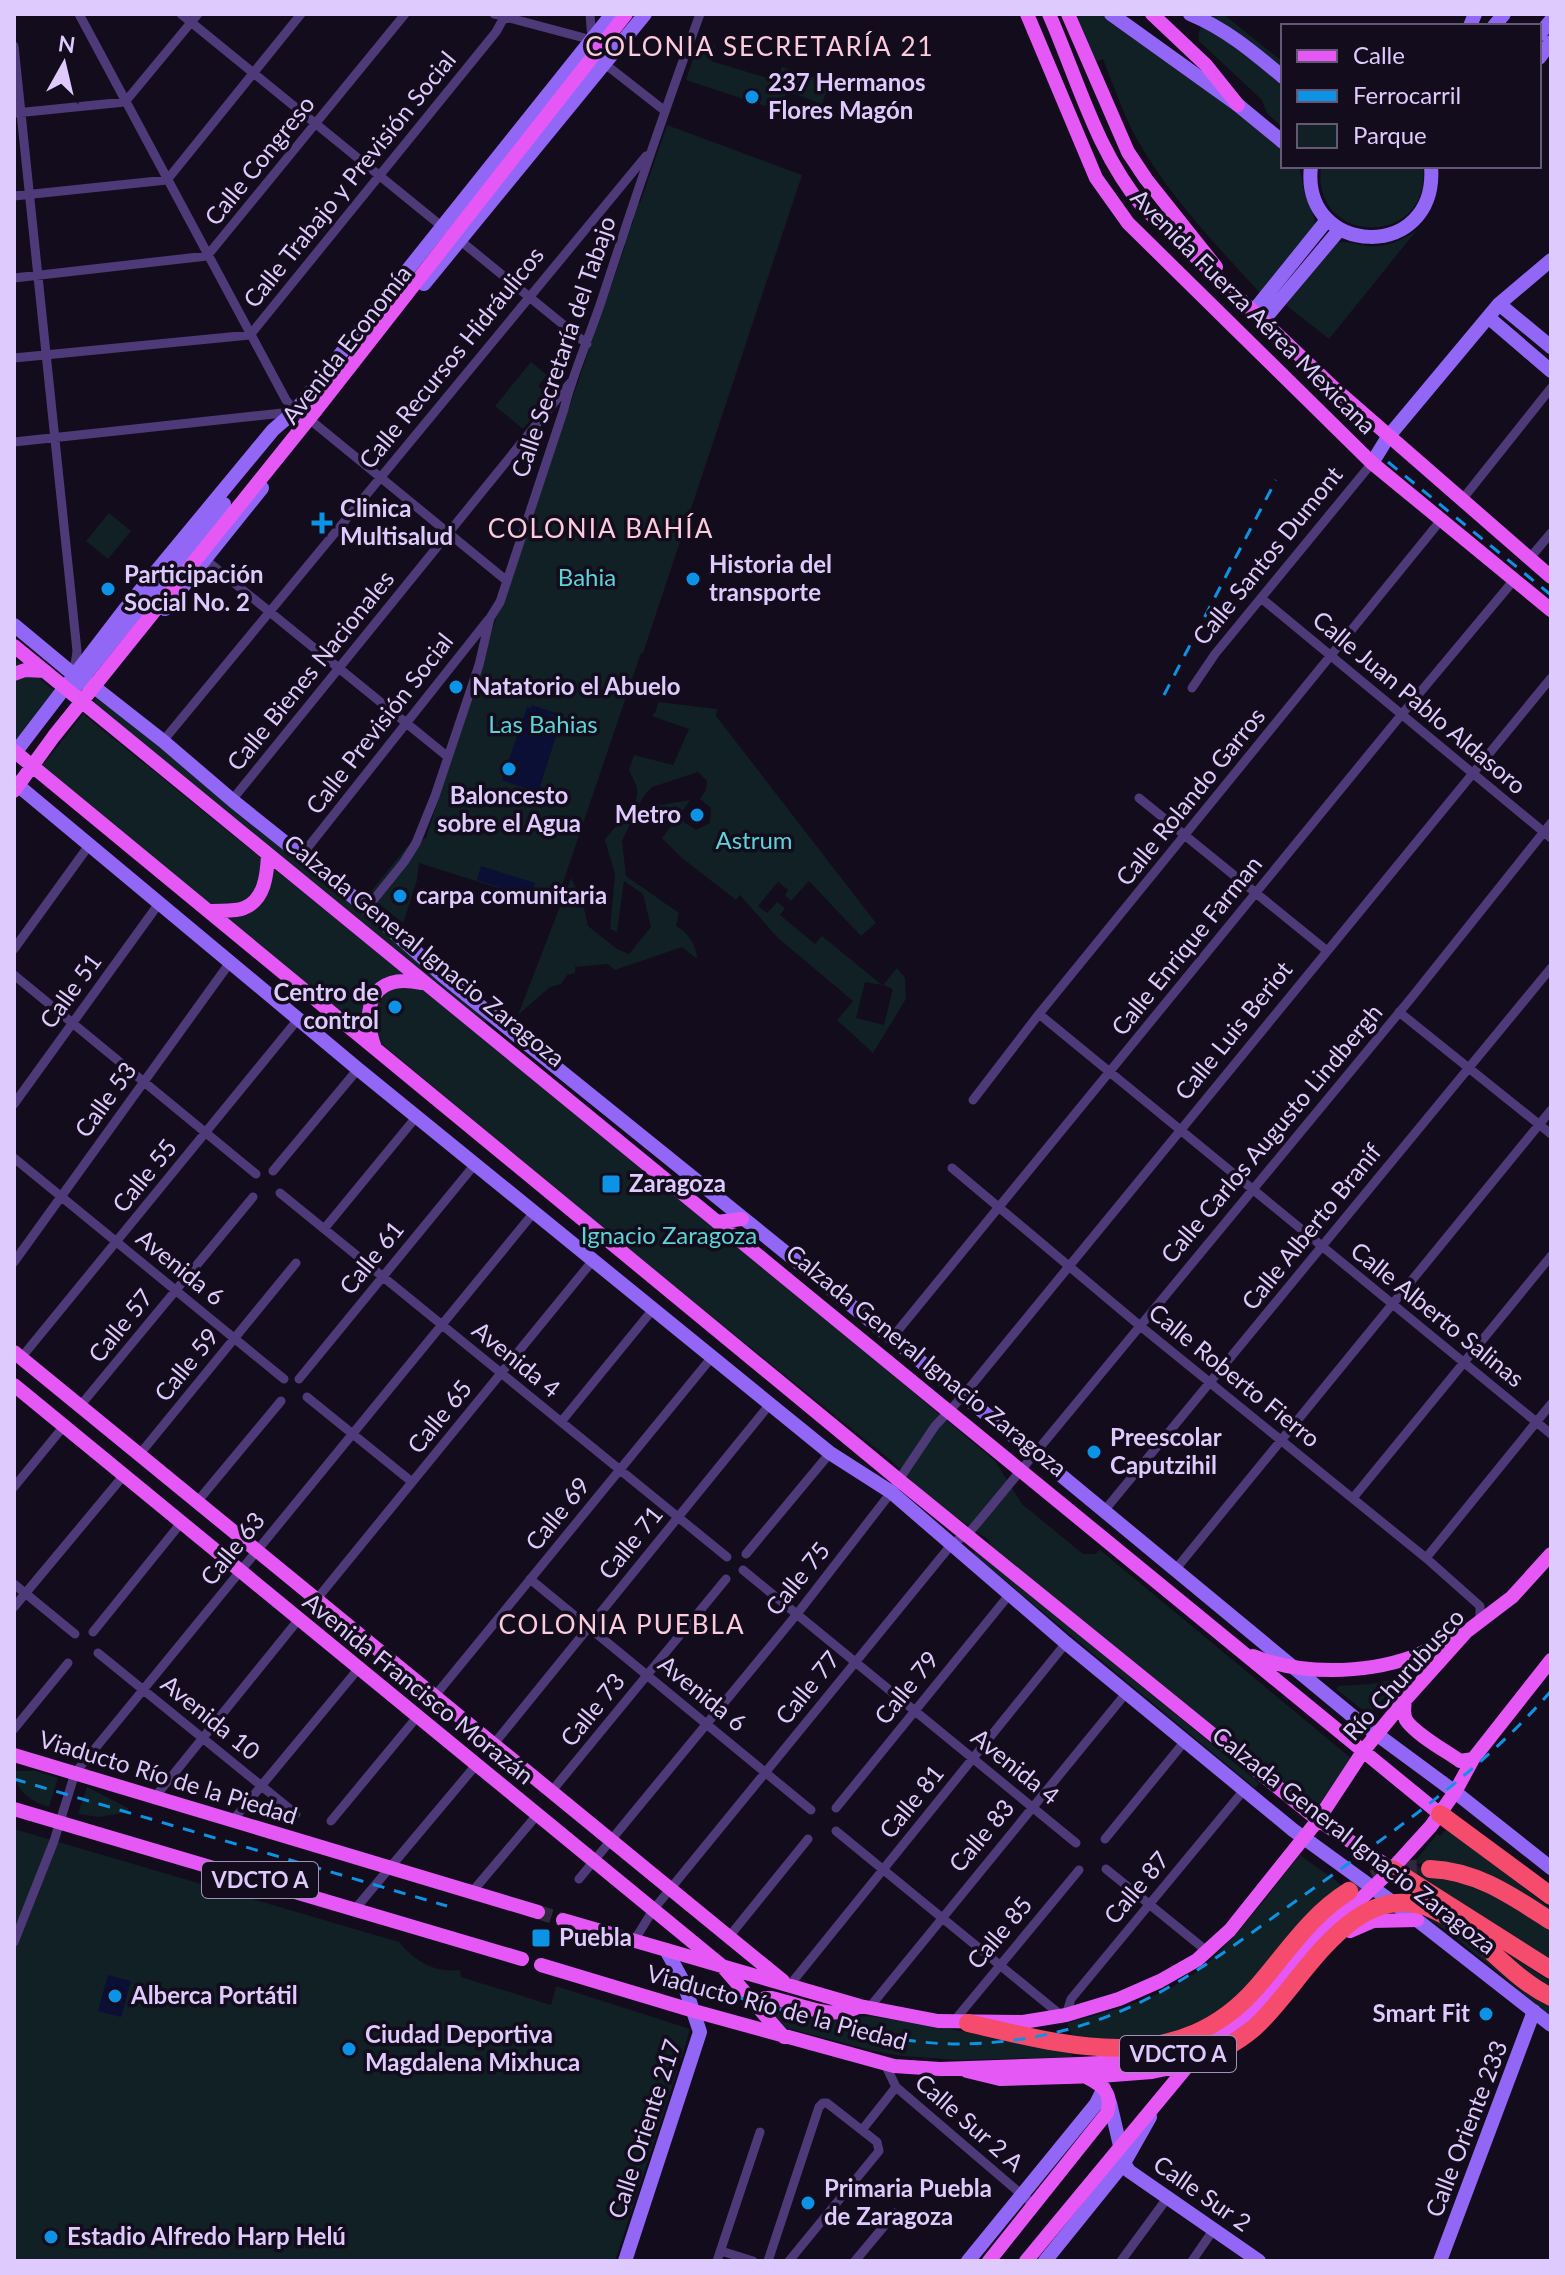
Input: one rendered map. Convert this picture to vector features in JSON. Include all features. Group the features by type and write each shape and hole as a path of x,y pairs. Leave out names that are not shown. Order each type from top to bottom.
{"highway":[{"name":"Calzada General Ignacio Zaragoza","path":"1440,1814 1551,1895"},
{"name":"Calzada General Ignacio Zaragoza","path":"1392,1869 1551,1970"},
{"path":"1430,1869 1464,1873 1489,1883 1551,1921"},
{"path":"960,2022 1100,2048 1150,2047 1176,2041 1212,2024 1236,2008 1316,1917 1349,1891"},
{"path":"1190,2063 1222,2050 1254,2028 1338,1931 1369,1911 1390,1905 1418,1905 1436,1911 1456,1923 1533,1987 1551,1997"}],"main road":[{"path":"16,791 54,736 307,421 596,44 615,14"},
{"path":"459,240 476,210 589,76 596,44 634,14"},
{"name":"Avenida Economía","path":"16,791 37,769 459,240 645,14"},
{"name":"Avenida Fuerza Aérea Mexicana","path":"1027,14 1088,161 1118,210 1372,463 1551,610"},
{"name":"Avenida Fuerza Aérea Mexicana","path":"1049,14 1097,134 1128,190 1156,221 1257,317 1388,437 1551,577"},
{"path":"1068,14 1128,152 1146,179 1257,317 1334,225"},
{"path":"1111,14 1238,105 1281,140"},
{"path":"1152,14 1206,65 1238,105"},
{"path":"1190,14 1240,40 1281,75"},
{"name":"Avenida Economía","path":"14,756 100,641 273,430 295,411 442,226 596,44"},
{"path":"1310,168 1313,196 1334,225 1356,236 1373,238 1391,235 1419,215 1428,201 1432,168"},
{"name":"Calle Santos Dumont","path":"1372,463 1388,437 1499,304 1551,260"},
{"path":"1499,304 1551,347"},
{"path":"1488,317 1551,371"},
{"path":"14,756 238,487 295,411"},
{"name":"Calzada General Ignacio Zaragoza","path":"14,625 69,680 85,706 1021,1468 1440,1814"},
{"path":"100,641 105,657 124,658"},
{"name":"Calzada General Ignacio Zaragoza","path":"14,646 45,671 98,690 163,741 367,908 443,976 1034,1453 1291,1666 1551,1868"},
{"path":"14,674 25,670 45,671"},
{"name":"Calzada General Ignacio Zaragoza","path":"14,756 37,769 210,911 896,1486 967,1535 1318,1820 1392,1869"},
{"name":"Calzada General Ignacio Zaragoza","path":"16,791 90,844 358,1069 830,1453 896,1486 1009,1595 1304,1839 1417,1920 1551,2025"},
{"path":"210,911 244,908 259,897 266,877 268,855"},
{"path":"375,1049 367,1019 372,999 384,987 397,981 425,983"},
{"path":"717,1222 743,1220 741,1241"},
{"name":"Avenida Francisco Morazán","path":"18,1355 789,1986"},
{"name":"Avenida Francisco Morazán","path":"14,1385 722,1966 784,2037"},
{"name":"Río Churubusco","path":"1304,1839 1364,1750 1405,1700 1466,1632 1512,1597 1551,1554"},
{"path":"1242,1651 1291,1666 1328,1669 1371,1666 1409,1658 1466,1632"},
{"path":"1352,1930 1365,1910 1371,1888 1392,1869 1440,1814 1473,1759 1551,1660"},
{"path":"1405,1700 1406,1720 1414,1728 1460,1761 1473,1759"},
{"name":"Viaducto Río de la Piedad","path":"14,1755 538,1912"},
{"name":"VDCTO A","path":"14,1809 522,1959"},
{"name":"Viaducto Río de la Piedad","path":"563,1920 864,2007 960,2022 1023,2022 1064,2015 1140,1991 1208,1952 1245,1913 1304,1839"},
{"name":"Viaducto Río de la Piedad","path":"541,1965 885,2064 924,2069 1139,2061 1172,2056 1200,2046 1249,2013 1328,1922 1371,1888"},
{"path":"959,2068 1000,2079 1086,2077 1152,2072 1221,2059 1273,2021 1340,1940 1352,1930 1373,1921 1417,1920"},
{"path":"666,1950 683,1981 694,2011"},
{"path":"756,2004 765,1998 772,1998 841,2013 864,2007"},
{"name":"Calle Oriente 217","path":"625,2261 700,2032 694,2011"},
{"name":"Calle Oriente 233","path":"1440,2261 1534,2011"},
{"path":"1026,2261 1190,2063"},
{"path":"968,2261 1096,2104 1104,2088 1086,2077"},
{"name":"Calle Sur 2","path":"1104,2088 1124,2163 1129,2171 1259,2261"},
{"path":"1045,2261 1124,2163 1160,2100"},
{"path":"984,2241 992,2257 1071,2160 1107,2113 1110,2103"},
{"path":"1071,2160 1080,2157 1090,2161 1094,2168 1093,2179"}],"street":[{"path":"79,14 286,400 295,411 314,423 507,581"},
{"path":"181,14 195,18 254,73 587,344"},
{"path":"14,196 167,180 301,14"},
{"name":"Calle Congreso","path":"14,278 207,256 405,14"},
{"path":"494,14 596,44 590,14"},
{"name":"Calle Secretaría del Tabajo","path":"367,908 416,843 479,665 490,618 500,602 571,381 587,344 700,14"},
{"name":"Calle Trabajo y Previsión Social","path":"14,358 250,335 506,16"},
{"path":"17,113 125,102 195,18"},
{"path":"14,46 17,113 29,194 77,651 69,680"},
{"path":"605,64 665,111"},
{"name":"Calle Recursos Hidráulicos","path":"163,741 651,150"},
{"name":"Calle Bienes Nacionales","path":"232,800 571,381"},
{"path":"1461,501 1551,388"},
{"path":"14,442 295,411"},
{"name":"Calle Santos Dumont","path":"1192,688 1215,654 1372,463"},
{"name":"Calle Rolando Garros","path":"973,1100 1039,1014 1441,520"},
{"path":"1529,559 1551,533"},
{"path":"206,560 448,757"},
{"name":"Calle Enrique Farman","path":"891,1339 1514,580"},
{"name":"Calle Juan Pablo Aldasoro","path":"1261,598 1547,835"},
{"name":"Calle Previsión Social","path":"301,856 490,618"},
{"name":"Calle Luis Beriot","path":"949,1411 1551,678"},
{"path":"1139,798 1326,950"},
{"name":"Calle Carlos Augusto Lindbergh","path":"1021,1468 1547,835 1551,823"},
{"path":"14,949 90,844"},
{"name":"Calle 51","path":"14,1104 160,902"},
{"name":"Calle 53","path":"14,1262 231,961"},
{"name":"Calle Alberto Branif","path":"1104,1511 1551,968"},
{"path":"14,975 256,1174"},
{"path":"1399,1012 1551,1134"},
{"name":"Calle Alberto Salinas","path":"1039,1014 1551,1434"},
{"name":"Calle 55","path":"18,1355 117,1242 299,1018"},
{"path":"273,1171 358,1069"},
{"path":"1175,1570 1551,1110"},
{"path":"324,1229 417,1116"},
{"name":"Avenida 6","path":"14,1158 284,1379"},
{"name":"Calle 61","path":"299,1379 476,1163"},
{"name":"Calle Roberto Fierro","path":"952,1168 1139,1325 1426,1558 1480,1606 1480,1621"},
{"name":"Avenida 4","path":"280,1193 727,1557"},
{"name":"Calle 57","path":"80,1406 253,1197"},
{"name":"Calle 63","path":"14,1942 75,1773 535,1211"},
{"path":"1353,1498 1551,1256"},
{"name":"Calle 65","path":"316,1600 594,1259"},
{"name":"Calle 59","path":"139,1455 296,1263"},
{"path":"561,1422 654,1308"},
{"name":"Calle 69","path":"434,1697 712,1357"},
{"path":"307,1397 412,1482"},
{"path":"197,1502 281,1401"},
{"name":"Calle 71","path":"493,1745 770,1404"},
{"path":"1426,1558 1551,1404"},
{"name":"Calle 75","path":"579,1879 797,1614 896,1486 917,1451 949,1411"},
{"path":"14,1487 64,1426"},
{"path":"746,1554 830,1453"},
{"name":"Calle 77","path":"634,1941 653,1910 952,1543 967,1535 1021,1468"},
{"path":"14,1607 124,1475"},
{"path":"93,1632 181,1523"},
{"name":"Avenida 4","path":"743,1570 1076,1843"},
{"name":"Avenida 6","path":"530,1579 811,1810"},
{"name":"Calle 73","path":"551,1792 726,1579"},
{"path":"14,1584 75,1634"},
{"name":"Calle 79","path":"836,1808 1009,1595"},
{"path":"155,1797 299,1619"},
{"name":"Calle 81","path":"789,1986 1066,1643"},
{"name":"Avenida 10","path":"98,1653 296,1814"},
{"path":"14,1729 68,1663"},
{"path":"233,1820 359,1668"},
{"name":"Calle 83","path":"864,2007 1127,1692"},
{"path":"331,1821 417,1717"},
{"path":"1105,1839 1185,1741"},
{"path":"356,1908 476,1765"},
{"name":"Calle 87","path":"1064,2015 1071,1999 1244,1790"},
{"path":"472,1892 537,1815"},
{"path":"836,1831 1064,2015"},
{"path":"728,1938 808,1839"},
{"path":"1106,1869 1208,1952"},
{"name":"Calle 85","path":"960,2022 1000,1965 1079,1870"},
{"name":"Calle Sur 2 A","path":"885,2064 896,2087 1034,2205"},
{"path":"862,2130 896,2087"},
{"path":"768,2261 821,2105 830,2105 879,2145 876,2155 789,2261"},
{"path":"753,2261 719,2256 760,2132"},
{"path":"1121,2261 1168,2197"},
{"path":"855,2261 895,2213"},
{"path":"1192,2261 1214,2229"}],"green space":[{"path":"1063,14 1102,14 1248,120 1281,148 1281,168 1299,168 1305,195 1315,219 1314,226 1261,294 1161,177 1134,134 1103,59 1084,66"},
{"path":"1223,14 1281,60 1281,126 1267,113 1262,100 1199,41 1199,32 1209,18"},
{"path":"699,41 715,46 711,61 777,81 782,67 830,82 822,104 787,91 780,111 686,80"},
{"name":"Bahia","path":"667,125 802,175 555,906 419,863 417,880 403,923 368,895 407,847 426,838 491,633 625,246 623,243 634,220 630,219 635,202 640,203"},
{"path":"1321,168 1423,168 1421,193 1410,212 1392,224 1372,228 1351,224 1334,212 1323,193"},
{"path":"1417,230 1329,339 1286,305 1336,243 1381,246"},
{"path":"531,362 547,375 538,386 551,395 523,429 495,406"},
{"path":"109,513 131,531 108,559 86,541"},
{"path":"14,658 55,691 15,742 14,742"},
{"path":"96,698 155,742 495,1022 483,1021 466,1009 93,703"},
{"name":"Astrum","path":"658,702 717,709 716,716 876,923 861,936 809,881 791,901 785,895 788,890 778,882 758,906 767,913 777,902 785,908 780,915 815,944 822,936 882,985 865,982 856,1018 884,1025 893,989 883,985 897,968 905,978 906,999 873,1053 837,1020 853,1001 777,937 740,895 736,900 682,858 662,838 671,826 652,809 655,803 661,805 690,800 682,812 684,822 696,830 710,823 711,808 700,799 707,781 698,772 652,787 643,797 622,841 626,876 679,913 676,926 691,940 697,959 682,947 615,970 608,964 575,967 575,973 567,975 561,984 550,987 518,1015 571,878 582,899 588,926 617,949 629,954 651,927 643,894 624,881 617,932 610,929 615,874 605,840 635,803 637,789 629,770 634,755 673,765 689,729 652,716"},
{"name":"Ignacio Zaragoza","path":"83,714 719,1229 995,1461 1022,1504 1083,1554 1096,1554 1100,1550 1351,1758 1316,1809 991,1553 990,1541 935,1505 894,1463 633,1253 364,1029 39,770"},
{"path":"976,1550 1259,1783 1255,1788 973,1554"},
{"path":"1402,1678 1369,1715 1336,1689 1339,1686"},
{"path":"14,1771 36,1771 58,1778 49,1807 25,1794 17,1784"},
{"path":"87,1787 128,1808 128,1812 99,1817 78,1814"},
{"path":"1447,1828 1551,1909 1551,1913 1429,1863 1416,1864 1432,1877 1482,1888 1551,1929 1551,1961 1408,1870 1437,1834 1441,1836"},
{"name":"Ciudad Deportiva Magdalena Mixhuca","path":"14,1829 399,1942 418,1960 433,1967 460,1970 461,1977 551,2005 556,1986 690,2029 682,2057 674,2060 677,2072 615,2261 14,2261"},
{"path":"1300,1855 1343,1886 1223,2012 1156,2041 1073,2037 1067,2023 1145,1999 1174,1986 1202,1967 1247,1921"},
{"path":"1420,1896 1551,1982 1551,2017 1454,1936 1411,1907"},
{"path":"775,2005 837,2019 869,2016 946,2028 1071,2053 1072,2057 958,2060 902,2056 787,2028 772,2013"}],"shaded area":[{"path":"532,705 562,715 561,718 545,713 561,720 538,793 502,780 527,707 531,708"},
{"path":"481,866 535,883 531,897 477,880"},
{"name":"Alberca Portátil","path":"108,1975 131,1981 121,2017 98,2011"}],"tunnel":[{"path":"1349,1891 1388,1874 1408,1869 1430,1869"},
{"path":"538,1912 563,1920"}],"railway":[{"path":"1388,462 1551,595"},
{"path":"1164,695 1276,480"},
{"path":"670,1978 838,2025 921,2042 1002,2042 1079,2026 1165,1990 1234,1946 1432,1802 1494,1749 1551,1691"},
{"path":"14,1779 447,1906"}],"place":[{"name":"237 Hermanos Flores Magón","path":"752,97"},
{"name":"Clinica Multisalud","path":"322,523"},
{"name":"Historia del transporte","path":"693,579"},
{"name":"Participación Social No. 2","path":"108,589"},
{"name":"Natatorio el Abuelo","path":"456,687"},
{"name":"Baloncesto sobre el Agua","path":"509,769"},
{"name":"Metro","path":"697,815"},
{"name":"carpa comunitaria","path":"400,896"},
{"name":"Centro de control","path":"395,1007"},
{"name":"Zaragoza","path":"611,1184"},
{"name":"Preescolar Caputzihil","path":"1094,1452"},
{"name":"Puebla","path":"541,1938"},
{"name":"Alberca Portátil","path":"115,1996"},
{"name":"Smart Fit","path":"1486,2014"},
{"name":"Ciudad Deportiva Magdalena Mixhuca","path":"349,2049"},
{"name":"Primaria Puebla de Zaragoza","path":"808,2203"},
{"name":"Estadio Alfredo Harp Helú","path":"51,2237"}],"district":[{"name":"COLONIA SECRETARÍA 21","path":"760,47"},
{"name":"COLONIA BAHÍA","path":"601,529"},
{"name":"COLONIA PUEBLA","path":"622,1625"}],"park label":[{"name":"Las Bahias","path":"543,725"}]}
